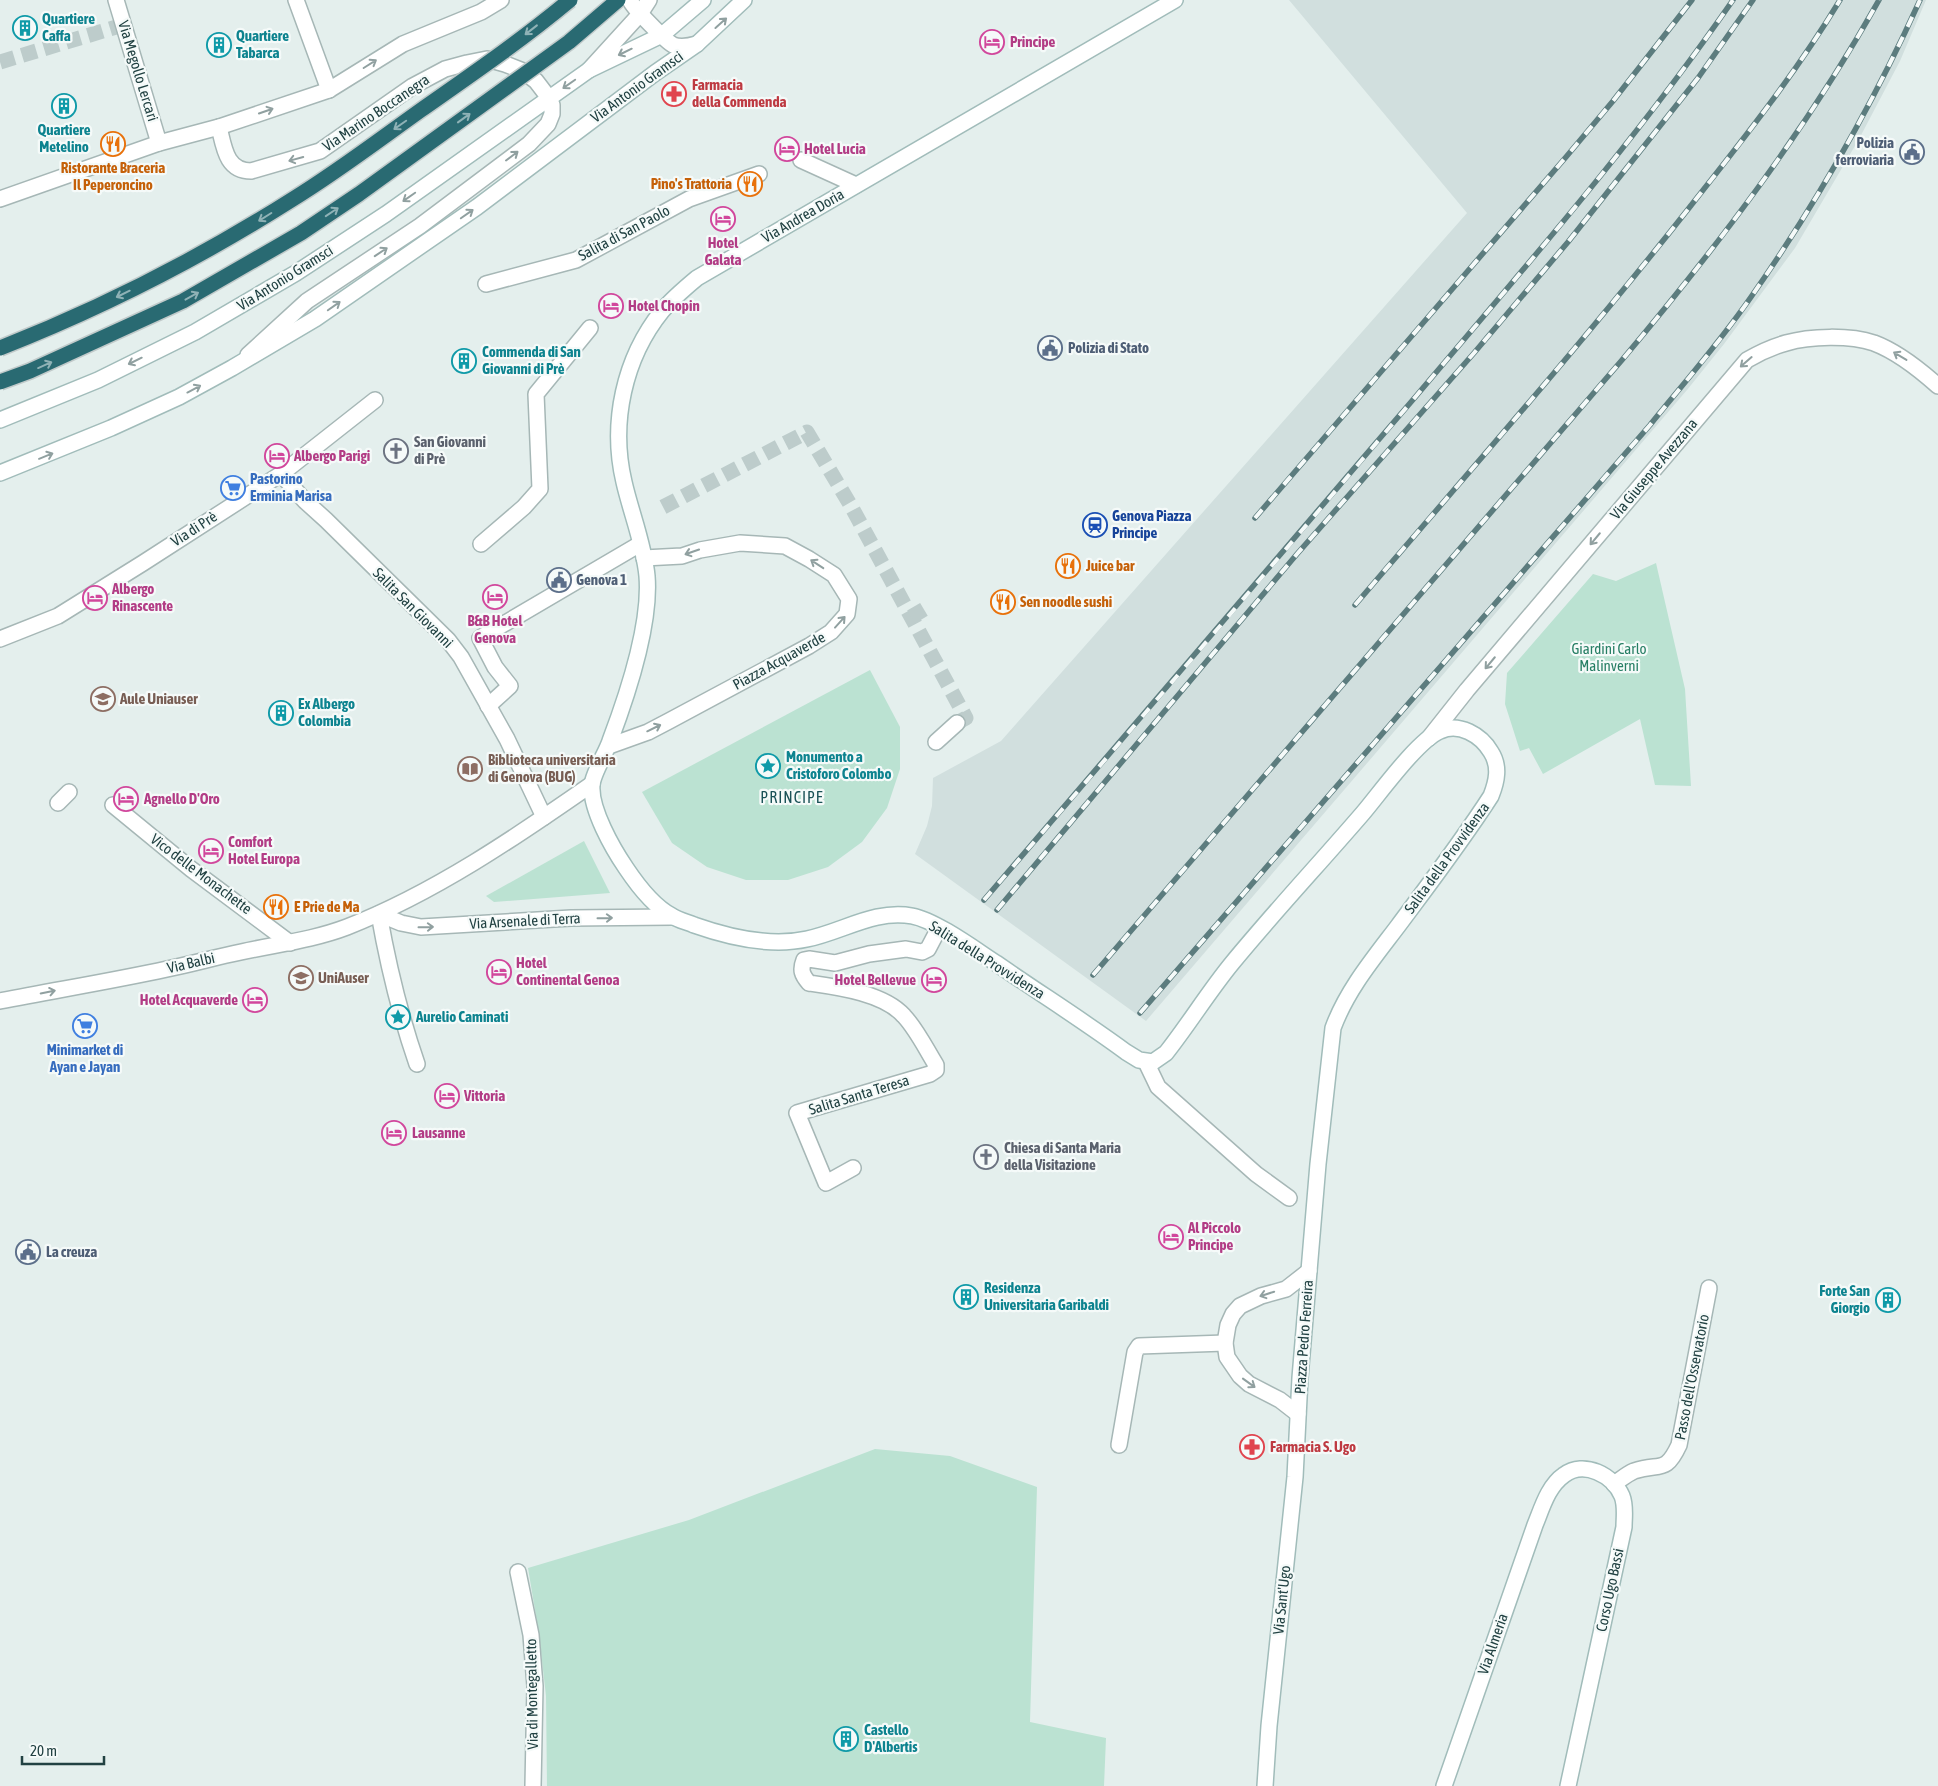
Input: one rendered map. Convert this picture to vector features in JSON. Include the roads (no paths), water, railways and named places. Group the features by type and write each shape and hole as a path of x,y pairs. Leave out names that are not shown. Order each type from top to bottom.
{"highway":[{"path":"0,348 118,297 181,266 241,232 347,163 508,48 570,0"},
{"path":"0,382 30,372 183,301 301,233 368,188 569,42 618,0"}],"street":[{"name":"Via Megollo Lercari","path":"116,0 159,143"},
{"path":"296,0 329,90"},
{"path":"0,199 159,143 220,127 329,90 403,44 481,12 501,0"},
{"path":"630,0 640,14 673,45 688,46 697,44"},
{"path":"588,70 640,14 649,0"},
{"name":"Via Antonio Gramsci","path":"0,420 98,380 212,322 296,273 386,214 588,70 662,35 703,0"},
{"name":"Via Antonio Gramsci","path":"0,473 111,428 179,397 315,319 476,207 655,73 697,44 744,0"},
{"name":"Via Andrea Doria","path":"642,551 623,479 619,452 622,393 632,360 646,333 664,308 697,278 1175,0"},
{"name":"Via Marino Boccanegra","path":"220,127 227,157 231,164 243,171 251,171 320,151 413,86 445,69 468,63 487,59 523,71 536,81 549,98"},
{"name":"Via Antonio Gramsci","path":"232,368 308,301 420,226 529,144 548,124 552,114 552,105 549,98"},
{"path":"801,160 856,185"},
{"name":"Salita di San Paolo","path":"486,284 576,260 689,199 759,174"},
{"path":"481,544 524,507 540,489 536,394 590,328"},
{"name":"Via Giuseppe Avezzana","path":"1428,738 1747,360 1786,342 1817,338 1855,338 1876,344 1905,359 1938,386"},
{"name":"Via di Prè","path":"0,639 58,616 280,474 376,400"},
{"name":"Salita San Giovanni","path":"280,474 305,501 448,640 461,657 508,740 544,818"},
{"name":"Piazza Acquaverde","path":"488,706 510,686 494,667 480,638 642,551 682,556 700,550 740,543 785,546 834,575 849,600 847,614 831,632 809,646 648,732 609,746"},
{"path":"592,784 609,746 631,679 646,607 647,579 642,551"},
{"path":"936,742 957,723"},
{"name":"Salita della Provvidenza","path":"753,940 805,940 865,919 893,915 912,916 964,942 1126,1052 1146,1062 1153,1062 1166,1054 1233,962 1428,738 1446,728 1459,728 1468,731 1493,754 1497,770 1496,783 1491,796 1478,817 1369,962 1340,1008 1332,1028 1309,1271"},
{"name":"Via Balbi","path":"0,1001 290,943 345,928 379,914 479,859 544,818 592,784"},
{"name":"Via Arsenale di Terra","path":"592,784 595,805 619,858 639,886 672,917"},
{"path":"58,803 69,792"},
{"name":"Vico delle Monachette","path":"112,805 290,943"},
{"path":"379,914 386,953 402,1018 417,1064"},
{"name":"Via Arsenale di Terra","path":"379,914 421,928 571,918 672,917 726,935 753,940"},
{"name":"Salita Santa Teresa","path":"853,1168 826,1183 797,1113 930,1074 936,1070 936,1065 904,1016 895,1007 864,994 809,983 801,970 804,960 809,959 834,964 869,954 906,949 922,952 928,949 939,928"},
{"path":"1146,1062 1158,1087 1256,1174 1289,1198"},
{"name":"Piazza Pedro Ferreira","path":"1298,1414 1280,1400 1249,1384 1240,1376 1227,1356 1225,1343 1228,1324 1240,1306 1261,1296 1286,1290 1309,1271"},
{"name":"Piazza Pedro Ferreira","path":"1298,1414 1309,1271"},
{"name":"Passo dell'Osservatorio","path":"1614,1484 1634,1472 1661,1467 1672,1460 1679,1444 1709,1288"},
{"path":"1119,1445 1135,1352 1139,1346 1225,1343"},
{"name":"Via Sant'Ugo","path":"1265,1786 1269,1726 1295,1477 1298,1414"},
{"name":"Via Almeria","path":"1444,1786 1544,1503 1562,1476 1579,1468 1596,1472 1614,1484"},
{"name":"Corso Ugo Bassi","path":"1568,1786 1624,1527 1625,1509 1622,1496 1614,1484"},
{"name":"Via di Montegalletto","path":"518,1572 531,1635 534,1679 533,1786"}],"tunnel":[{"path":"0,62 123,25"},
{"path":"663,507 807,432 851,506 966,718 957,723"},
{"path":"911,617 928,607"}],"railway":[{"path":"1255,518 1566,157 1613,101 1692,0"},
{"path":"984,900 1540,250 1620,152 1733,0"},
{"path":"997,910 1297,554 1474,353 1568,242 1698,78 1753,0"},
{"path":"1355,605 1649,259 1768,106 1840,0"},
{"path":"1093,975 1622,360 1692,274 1791,141 1822,95 1879,0"},
{"path":"1140,1013 1650,425 1727,330 1775,262 1821,190 1883,77 1920,0"}],"place":[{"name":"Quartiere Caffa","path":"25,28"},
{"name":"Principe","path":"992,42"},
{"name":"Quartiere Tabarca","path":"219,45"},
{"name":"Farmacia della Commenda","path":"674,94"},
{"name":"Quartiere Metelino","path":"64,106"},
{"name":"Ristorante Braceria Il Peperoncino","path":"113,144"},
{"name":"Hotel Lucia","path":"787,149"},
{"name":"Polizia ferroviaria","path":"1912,152"},
{"name":"Pino's Trattoria","path":"750,184"},
{"name":"Hotel Galata","path":"723,219"},
{"name":"Hotel Chopin","path":"611,306"},
{"name":"Polizia di Stato","path":"1050,348"},
{"name":"Commenda di San Giovanni di Prè","path":"464,361"},
{"name":"San Giovanni di Prè","path":"396,451"},
{"name":"Albergo Parigi","path":"277,456"},
{"name":"Pastorino Erminia Marisa","path":"233,488"},
{"name":"Genova Piazza Principe","path":"1095,525"},
{"name":"Juice bar","path":"1068,566"},
{"name":"Genova 1","path":"559,580"},
{"name":"B&B Hotel Genova","path":"495,597"},
{"name":"Albergo Rinascente","path":"95,598"},
{"name":"Sen noodle sushi","path":"1003,602"},
{"name":"Aule Uniauser","path":"103,699"},
{"name":"Ex Albergo Colombia","path":"281,713"},
{"name":"Monumento a Cristoforo Colombo","path":"768,766"},
{"name":"Biblioteca universitaria di Genova (BUG)","path":"470,769"},
{"name":"Agnello D'Oro","path":"126,799"},
{"name":"Comfort Hotel Europa","path":"211,851"},
{"name":"E Prie de Ma","path":"276,907"},
{"name":"Hotel Continental Genoa","path":"499,972"},
{"name":"UniAuser","path":"301,978"},
{"name":"Hotel Bellevue","path":"934,980"},
{"name":"Hotel Acquaverde","path":"255,1000"},
{"name":"Aurelio Caminati","path":"398,1017"},
{"name":"Minimarket di Ayan e Jayan","path":"85,1026"},
{"name":"Vittoria","path":"447,1096"},
{"name":"Lausanne","path":"394,1133"},
{"name":"Chiesa di Santa Maria della Visitazione","path":"986,1157"},
{"name":"Al Piccolo Principe","path":"1171,1237"},
{"name":"La creuza","path":"28,1252"},
{"name":"Residenza Universitaria Garibaldi","path":"966,1297"},
{"name":"Forte San Giorgio","path":"1888,1300"},
{"name":"Farmacia S. Ugo","path":"1252,1447"},
{"name":"Castello D'Albertis","path":"846,1739"}],"district":[{"name":"PRINCIPE","path":"792,797"}],"park label":[{"name":"Giardini Carlo Malinverni","path":"1609,658"}]}
